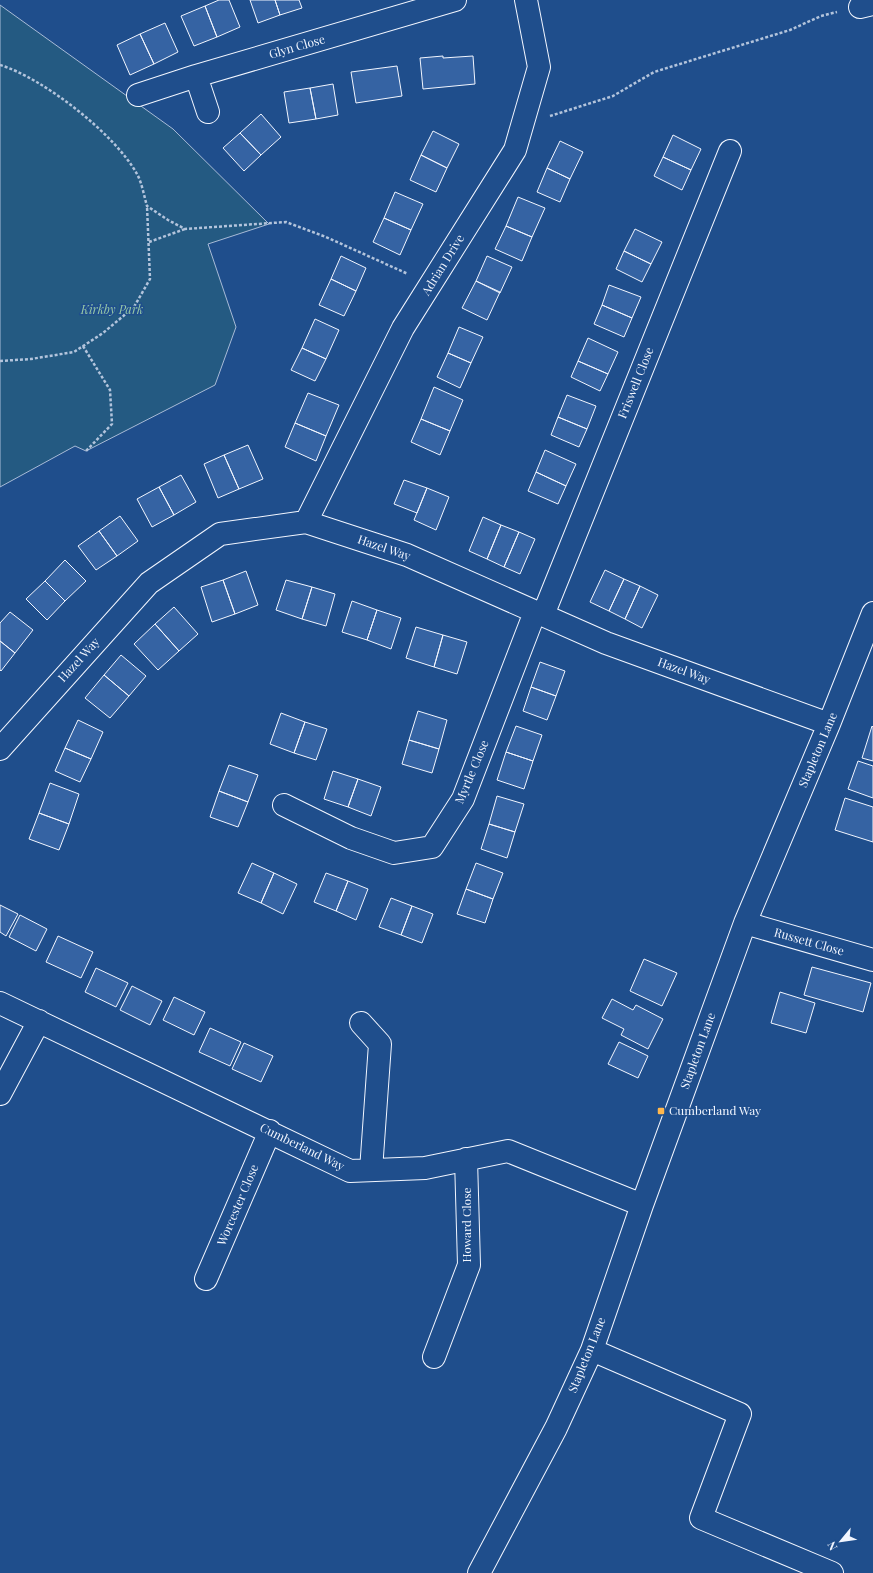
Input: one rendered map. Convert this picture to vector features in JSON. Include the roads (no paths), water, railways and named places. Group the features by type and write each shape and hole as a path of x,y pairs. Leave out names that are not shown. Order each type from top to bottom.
{"street":[{"name":"Glyn Close","path":"138,95 196,76 455,0"},
{"name":"Adrian Drive","path":"306,522 403,328 515,150 539,67 526,0"},
{"path":"196,76 208,112"},
{"name":"Friswell Close","path":"539,613 730,151"},
{"name":"Hazel Way","path":"0,749 149,583 220,534 306,522 407,555 606,643 829,724"},
{"name":"Myrtle Close","path":"284,805 351,838 394,853 432,848 463,799 539,613"},
{"name":"Stapleton Lane","path":"478,1573 556,1428 592,1350 642,1205 745,923 829,724 873,613"},
{"name":"Russett Close","path":"745,923 873,960"},
{"name":"Cumberland Way","path":"0,1003 270,1131 350,1171 425,1168 508,1151 642,1205"},
{"path":"0,1094 39,1021"},
{"path":"361,1023 380,1044 372,1170"},
{"name":"Worcester Close","path":"206,1279 270,1131"},
{"name":"Howard Close","path":"434,1358 469,1265 466,1159"},
{"path":"592,1350 740,1414 701,1518 832,1573"}],"place":[{"name":"Cumberland Way","path":"661,1111"}],"park label":[{"name":"Kirkby Park","path":"112,310"}]}
